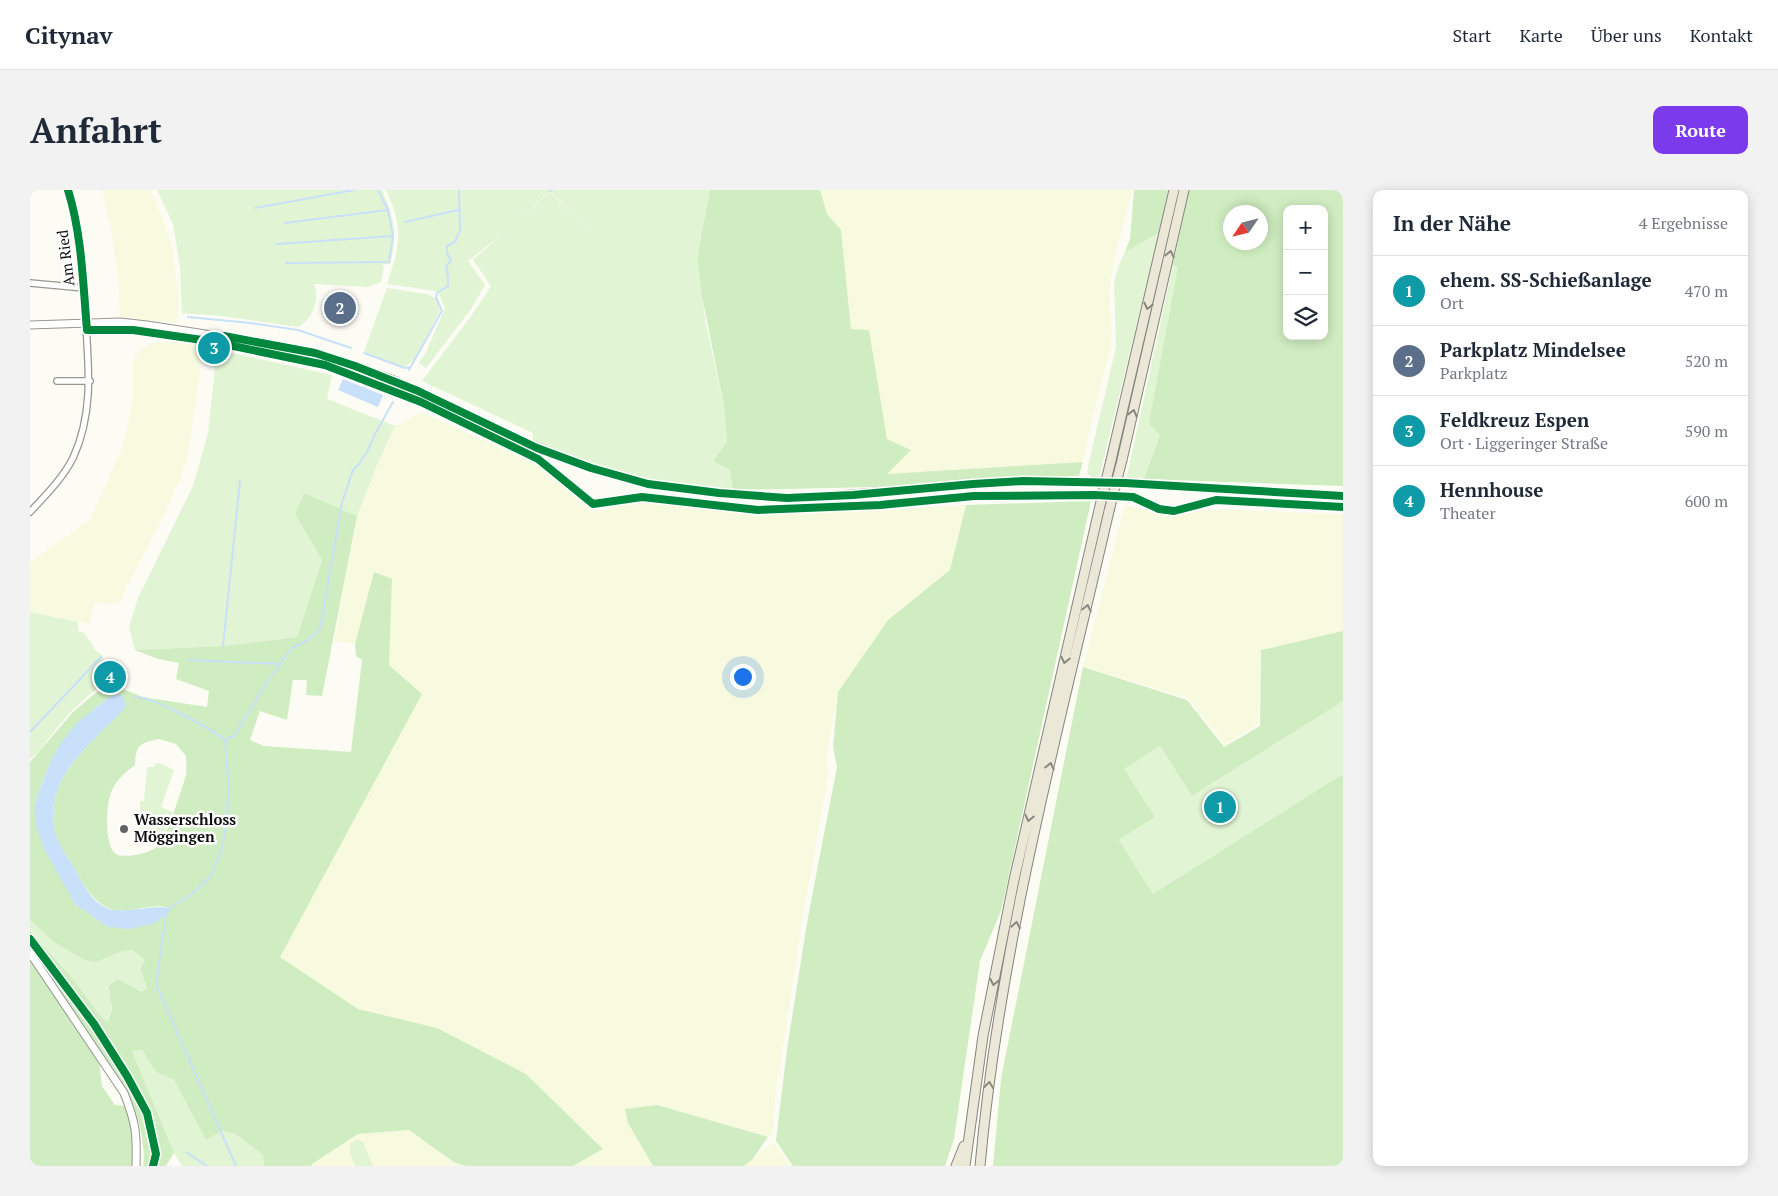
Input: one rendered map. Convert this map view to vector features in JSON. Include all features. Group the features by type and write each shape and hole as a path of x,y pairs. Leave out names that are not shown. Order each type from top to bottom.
{"highway":[{"path":"960,1165 969,1134 983,1036 1014,880 1174,190"},
{"path":"980,1166 994,1041 1024,882 1184,190"}],"street":[{"name":"Am Ried","path":"30,512 51,489 72,459 84,426 90,381 84,288 76,224 68,190"},
{"path":"30,283 84,288"},
{"path":"30,325 129,323 210,334 314,353 355,366 418,391 538,448 591,468 648,484 719,493 787,498 854,495 1023,481 1125,483 1343,496"},
{"path":"57,381 90,381"},
{"path":"30,953 124,1093 132,1114 137,1136 136,1166"}],"green space":[{"path":"102,190 151,190 172,246 179,300 177,323 120,317 118,276 112,235"},
{"path":"157,190 382,190 392,217 394,235 390,264 382,264 384,266 381,282 368,287 314,284 316,302 314,308 303,324 298,327 221,316 182,313 180,266 173,224"},
{"path":"386,190 710,190 699,248 702,296 706,325 724,406 727,442 721,466 730,470 733,490 667,483 590,465 533,442 533,433 422,381 469,319 491,286 473,260 502,234 468,261 485,285 471,309 426,368 419,363 427,350 445,308 439,294 435,291 387,284 395,258 398,226 392,203","holes":["550,191 600,241 550,192 514,224"]},
{"path":"710,190 820,190 827,214 841,230 851,329 869,330 887,439 911,450 887,474 1083,462 1079,476 877,487 733,490 730,470 713,461 727,442 724,406 702,296 698,263"},
{"path":"820,190 1133,190 1114,259 1109,294 1112,329 1111,347 1083,462 1001,469 886,474 887,439 869,330 851,330 841,230 827,214"},
{"path":"1134,190 1168,190 1159,233 1125,252 1130,239"},
{"path":"1189,190 1343,190 1343,486 1144,479 1160,435 1149,424 1178,267 1173,265"},
{"path":"1159,233 1099,478 1091,477 1087,473 1089,462 1116,347 1114,282 1125,252"},
{"path":"1173,265 1180,267 1160,435 1144,479 1126,480"},
{"path":"387,288 427,294 437,299 440,311 415,360 404,367 364,352"},
{"path":"165,341 200,346 200,374 188,453 181,477 159,525 118,604 94,603 90,624 30,612 30,562 89,521 122,449 133,400 133,360 150,343"},
{"path":"215,349 332,375 327,399 395,426 379,460 357,516 304,493 295,514 322,560 297,637 223,646 135,650 129,627 138,598 193,486 208,433"},
{"path":"422,412 537,465 592,512 641,501 757,516 966,505 950,570 888,620 838,692 826,758 828,776 803,916 775,1099 774,1122 772,1133 768,1137 657,1105 625,1109 628,1123 653,1166 573,1166 603,1149 437,1028 358,1009 280,957 421,694 389,665 392,579 374,573 355,644 334,641 357,516 379,460 395,426"},
{"path":"304,493 357,516 322,696 306,695 307,680 293,680 287,720 260,711 250,740 264,746 351,752 362,660 356,656 355,644 374,572 392,579 389,665 422,694 280,957 358,1009 437,1028 526,1074 603,1149 573,1166 467,1166 455,1163 409,1130 358,1134 311,1166 264,1166 263,1155 235,1134 222,1131 206,1140 174,1080 156,1072 142,1050 132,1051 174,1153 166,1166 143,1166 142,1137 133,1106 126,1089 104,1056 99,1060 102,1086 115,1105 125,1106 133,1136 132,1166 30,1166 30,930 73,979 101,1017 108,1022 112,1008 109,986 118,979 142,992 147,988 140,969 145,960 132,950 120,952 96,962 85,960 54,942 30,920 30,762 73,712 110,684 143,697 207,707 209,691 176,679 179,663 158,659 135,650 223,646 297,637 322,560 295,514","holes":["122,697 125,706 87,746 62,779 57,791 53,818 58,841 90,894 100,903 114,910 130,910 155,906 170,908 166,915 108,927 75,904 35,806 48,768 62,744 100,704","159,739 176,744 186,756 186,775 175,810 164,838 158,847 141,854 118,855 113,851 110,844 107,825 108,804 112,790 122,776 135,765 136,753 140,746"]},
{"path":"1091,501 1001,911 980,961 954,1139 945,1166 793,1166 776,1141 787,1049 808,917 837,767 833,747 838,692 888,620 950,570 966,505"},
{"path":"1125,505 1165,515 1215,509 1343,514 1343,631 1261,650 1258,724 1225,745 1188,698 1083,667"},
{"path":"30,612 78,622 78,631 83,632 94,649 102,655 106,666 100,675 106,683 76,706 30,759"},
{"path":"1343,631 1343,701 1192,796 1160,746 1124,769 1155,817 1119,840 1153,894 1343,774 1343,1166 993,1166 1001,1079 1083,667 1187,700 1224,747 1260,726 1261,650"},
{"path":"1343,701 1343,774 1153,894 1119,840 1155,817 1124,769 1160,746 1192,796"},
{"path":"160,763 174,770 161,807 173,812 161,843 140,840 140,801 144,801 147,767 154,767 154,764"},
{"path":"30,920 54,942 96,962 120,952 132,950 145,960 140,969 147,988 143,992 118,979 108,1022 101,1017 73,979 30,929"},
{"path":"142,1050 156,1072 174,1080 206,1140 222,1131 235,1134 263,1155 264,1166 182,1166 174,1153 132,1051"},
{"path":"657,1105 768,1137 752,1160 743,1166 653,1166 628,1123 625,1109"},
{"path":"409,1130 455,1163 467,1166 311,1166 358,1134"},
{"path":"357,1139 363,1142 373,1166 355,1166 350,1153 350,1144"},
{"path":"775,1143 790,1166 743,1166 766,1147"}],"water":[{"path":"343,379 383,395 378,407 338,390"},
{"path":"118,693 122,696 126,706 87,746 62,779 57,791 53,817 56,836 60,845 83,884 97,902 109,909 117,910 155,907 170,908 166,915 153,924 129,929 108,927 75,904 44,849 36,825 35,806 50,763 60,744 78,722 108,698"}],"waterway":[{"path":"255,208 354,190"},
{"path":"286,263 389,262 393,236 388,210 378,190"},
{"path":"409,370 442,311 436,297 437,293 448,286 446,266 451,261 447,253 447,246 455,242 460,230 459,190"},
{"path":"285,223 387,210"},
{"path":"405,222 458,210"},
{"path":"277,244 392,236"},
{"path":"188,317 298,330 351,348"},
{"path":"364,353 405,368 411,367"},
{"path":"188,660 280,664 292,648 310,639 320,629 342,503 353,470 367,452 393,402"},
{"path":"223,646 240,481"},
{"path":"30,732 101,657"},
{"path":"135,697 156,702 195,721 225,740 234,736 269,679 280,665"},
{"path":"225,740 229,792 223,845 211,876 192,894 170,908 166,915 156,984 236,1166"},
{"path":"186,1152 207,1166"}],"cycle path":[{"path":"68,190 79,242 87,330 133,330 209,341 325,365 421,402 538,459 593,504 642,497 758,510 880,505 974,496 1095,495 1133,497 1159,509 1174,511 1216,500 1343,507"},
{"path":"224,336 315,353 355,366 418,391 537,448 591,468 648,484 719,493 787,498 853,495 1023,481 1125,483 1343,496"},
{"path":"30,939 94,1024 127,1076 147,1113 156,1154 153,1166"}],"place":[{"name":"Parkplatz Mindelsee","path":"340,308"},
{"name":"Feldkreuz Espen","path":"214,348"},
{"name":"Hennhouse","path":"110,677"},
{"name":"ehem. SS-Schießanlage","path":"1220,807"},
{"name":"Wasserschloss Möggingen","path":"124,829"}]}
